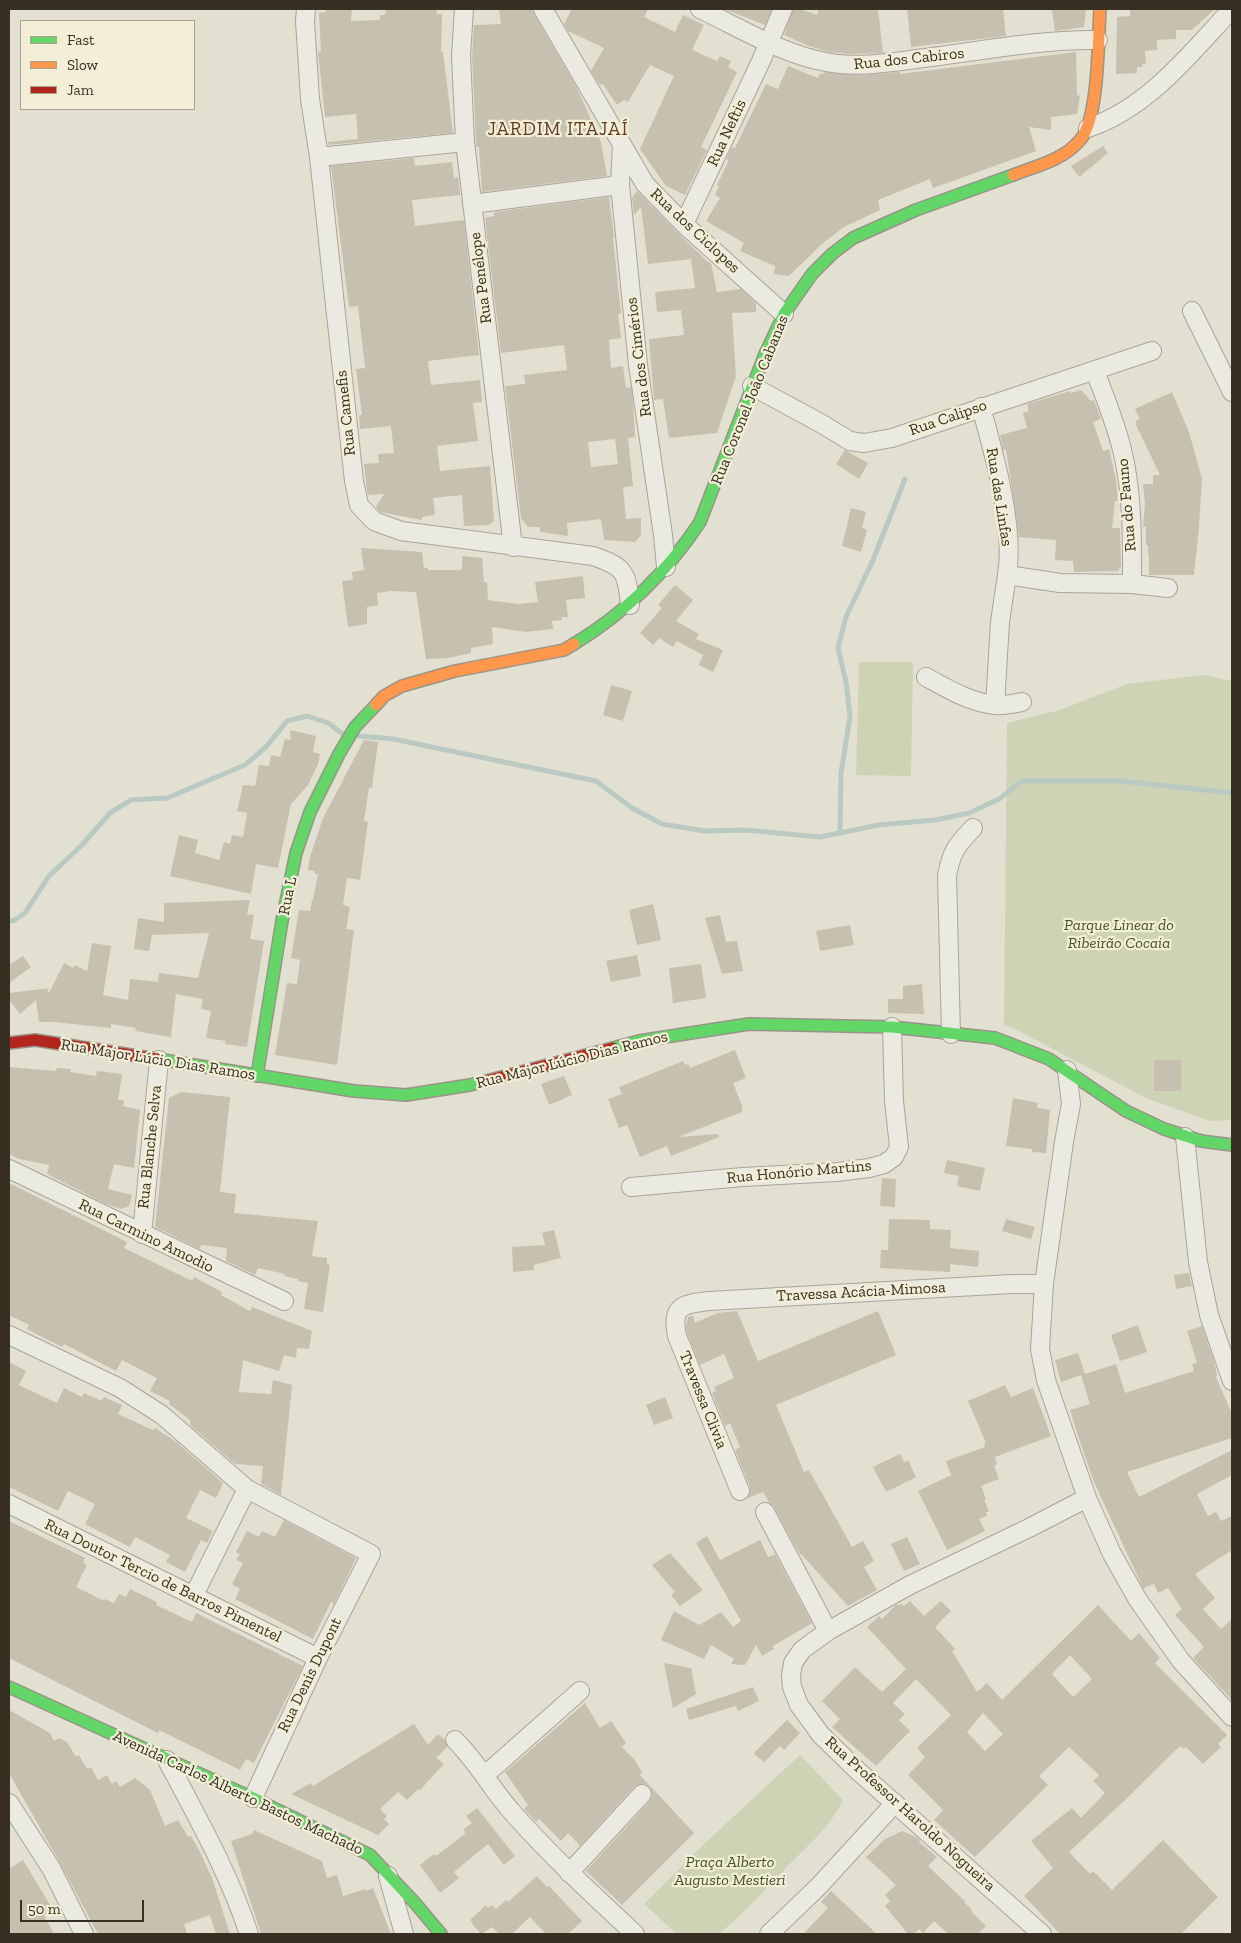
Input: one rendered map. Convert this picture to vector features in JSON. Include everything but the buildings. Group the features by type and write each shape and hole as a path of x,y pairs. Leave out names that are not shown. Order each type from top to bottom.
{"street":[{"name":"Rua Camefis","path":"306,9 305,21 310,99 319,157 354,481 359,505 374,521 400,531 594,556 612,562 621,569 628,582 630,605"},
{"name":"Rua Penélope","path":"464,9 460,56 465,142 513,547"},
{"name":"Rua dos Ciclopes","path":"543,9 645,184 684,224 784,314"},
{"name":"Rua dos Cabiros","path":"700,9 769,42 814,60 843,65 861,65 1028,45 1098,40"},
{"name":"Rua Neftis","path":"684,224 783,9"},
{"name":"Rua Coronel João Cabanas","path":"356,727 384,696 402,686 455,671 564,650 589,635 630,605 666,567 700,522 752,386 784,314 812,274 832,254 853,238 916,210 1058,158 1080,141 1088,128 1094,101 1100,9"},
{"path":"1088,128 1106,123 1139,103 1232,10"},
{"path":"319,157 465,142"},
{"name":"Rua dos Cimérios","path":"622,145 620,185 638,365 666,567"},
{"path":"472,204 620,185"},
{"path":"1192,311 1232,392"},
{"name":"Rua Calipso","path":"752,386 856,443 892,438 1152,351"},
{"name":"Rua do Fauno","path":"1095,371 1123,454 1132,529 1132,584"},
{"name":"Rua das Linfas","path":"981,407 998,475 1009,559 1000,622 996,705"},
{"path":"1007,575 1060,583 1132,584 1168,588"},
{"path":"926,677 962,696 996,705 1022,702"},
{"name":"Rua L","path":"257,1076 282,921 296,854 310,812 344,746 356,727"},
{"path":"951,1034 947,876 950,858 956,845 973,828"},
{"name":"Rua Major Lúcio Dias Ramos","path":"9,1043 35,1040 354,1091 406,1095 470,1085 639,1041 749,1024 892,1027 995,1038 1049,1059 1126,1111 1164,1129 1200,1141 1232,1145"},
{"name":"Rua Honório Martins","path":"631,1187 743,1177 837,1172 870,1168 884,1164 894,1157 899,1147 894,1101 892,1027"},
{"name":"Rua Blanche Selva","path":"142,1234 159,1060"},
{"path":"1067,1070 1071,1104 1044,1284 1040,1349 1044,1372 1087,1498 1112,1554 1138,1600 1185,1666 1232,1717"},
{"path":"1071,1104 1094,1089"},
{"path":"1185,1137 1198,1262 1210,1315 1232,1381"},
{"name":"Rua Carmino Amodio","path":"9,1169 284,1302"},
{"name":"Travessa Acácia-Mimosa","path":"679,1308 689,1303 708,1301 1012,1284 1044,1284"},
{"name":"Travessa Clivia","path":"679,1308 674,1322 676,1336 740,1491"},
{"path":"9,1335 120,1388 162,1415 247,1489 194,1595"},
{"name":"Rua Denis Dupont","path":"247,1489 371,1554 318,1658 253,1798"},
{"name":"Rua Professor Haroldo Nogueira","path":"1042,1934 821,1735 799,1705 792,1687 791,1676 793,1663 802,1650 828,1631 910,1585 1087,1498"},
{"name":"Rua Doutor Tercio de Barros Pimentel","path":"9,1504 318,1658"},
{"path":"765,1512 828,1631"},
{"name":"Avenida Carlos Alberto Bastos Machado","path":"9,1687 253,1798 370,1855 440,1934"},
{"path":"485,1775 580,1691"},
{"path":"454,1740 471,1756 510,1810 569,1873 635,1934"},
{"path":"167,1760 219,1860 241,1910 249,1934"},
{"path":"569,1873 642,1794"},
{"path":"9,1802 51,1868 84,1934"},
{"path":"770,1934 819,1886 896,1803"},
{"path":"386,1871 404,1934"}],"green space":[{"path":"859,662 913,662 911,776 856,775"},
{"name":"Parque Linear do Ribeirão Cocaia","path":"1203,675 1232,681 1232,1120 1210,1121 1146,1098 1004,1025 1007,723 1060,710 1127,684"},
{"name":"Praça Alberto Augusto Mestieri","path":"800,1755 843,1800 838,1810 817,1837 719,1934 677,1934 644,1904 704,1844"}],"waterway":[{"path":"840,833 841,773 850,717 846,682 838,648 846,617 873,560 905,479"},
{"path":"9,920 13,921 25,913 49,876 81,846 110,813 131,800 167,798 245,765 266,747 287,721 307,716 328,723 343,734"},
{"path":"359,736 393,739 596,781 632,808 662,824 705,831 745,830 820,837 879,825 935,820 969,813 999,799 1022,781 1121,781 1232,793"}],"traffic: fast":[{"path":"574,644 611,619 644,590 674,558 700,522 765,354 784,314 812,274 832,254 853,238 916,210 1013,175"},
{"path":"257,1076 282,921 296,853 310,812 339,754 355,727 376,705"},
{"path":"613,1048 639,1041 749,1024 892,1027 995,1038 1049,1059 1126,1111 1164,1129 1201,1141 1232,1145"},
{"path":"157,1059 354,1091 406,1095 490,1080"},
{"path":"9,1687 253,1798 370,1855 441,1934"}],"traffic: slow":[{"path":"1013,175 1049,162 1066,153 1080,140 1086,130 1094,97 1100,9"},
{"path":"376,705 384,696 402,686 455,671 564,650 574,644"}],"traffic: jam":[{"path":"9,1043 35,1040 157,1059"},
{"path":"490,1080 613,1048"}],"district":[{"name":"JARDIM ITAJAÍ","path":"558,130"}]}
